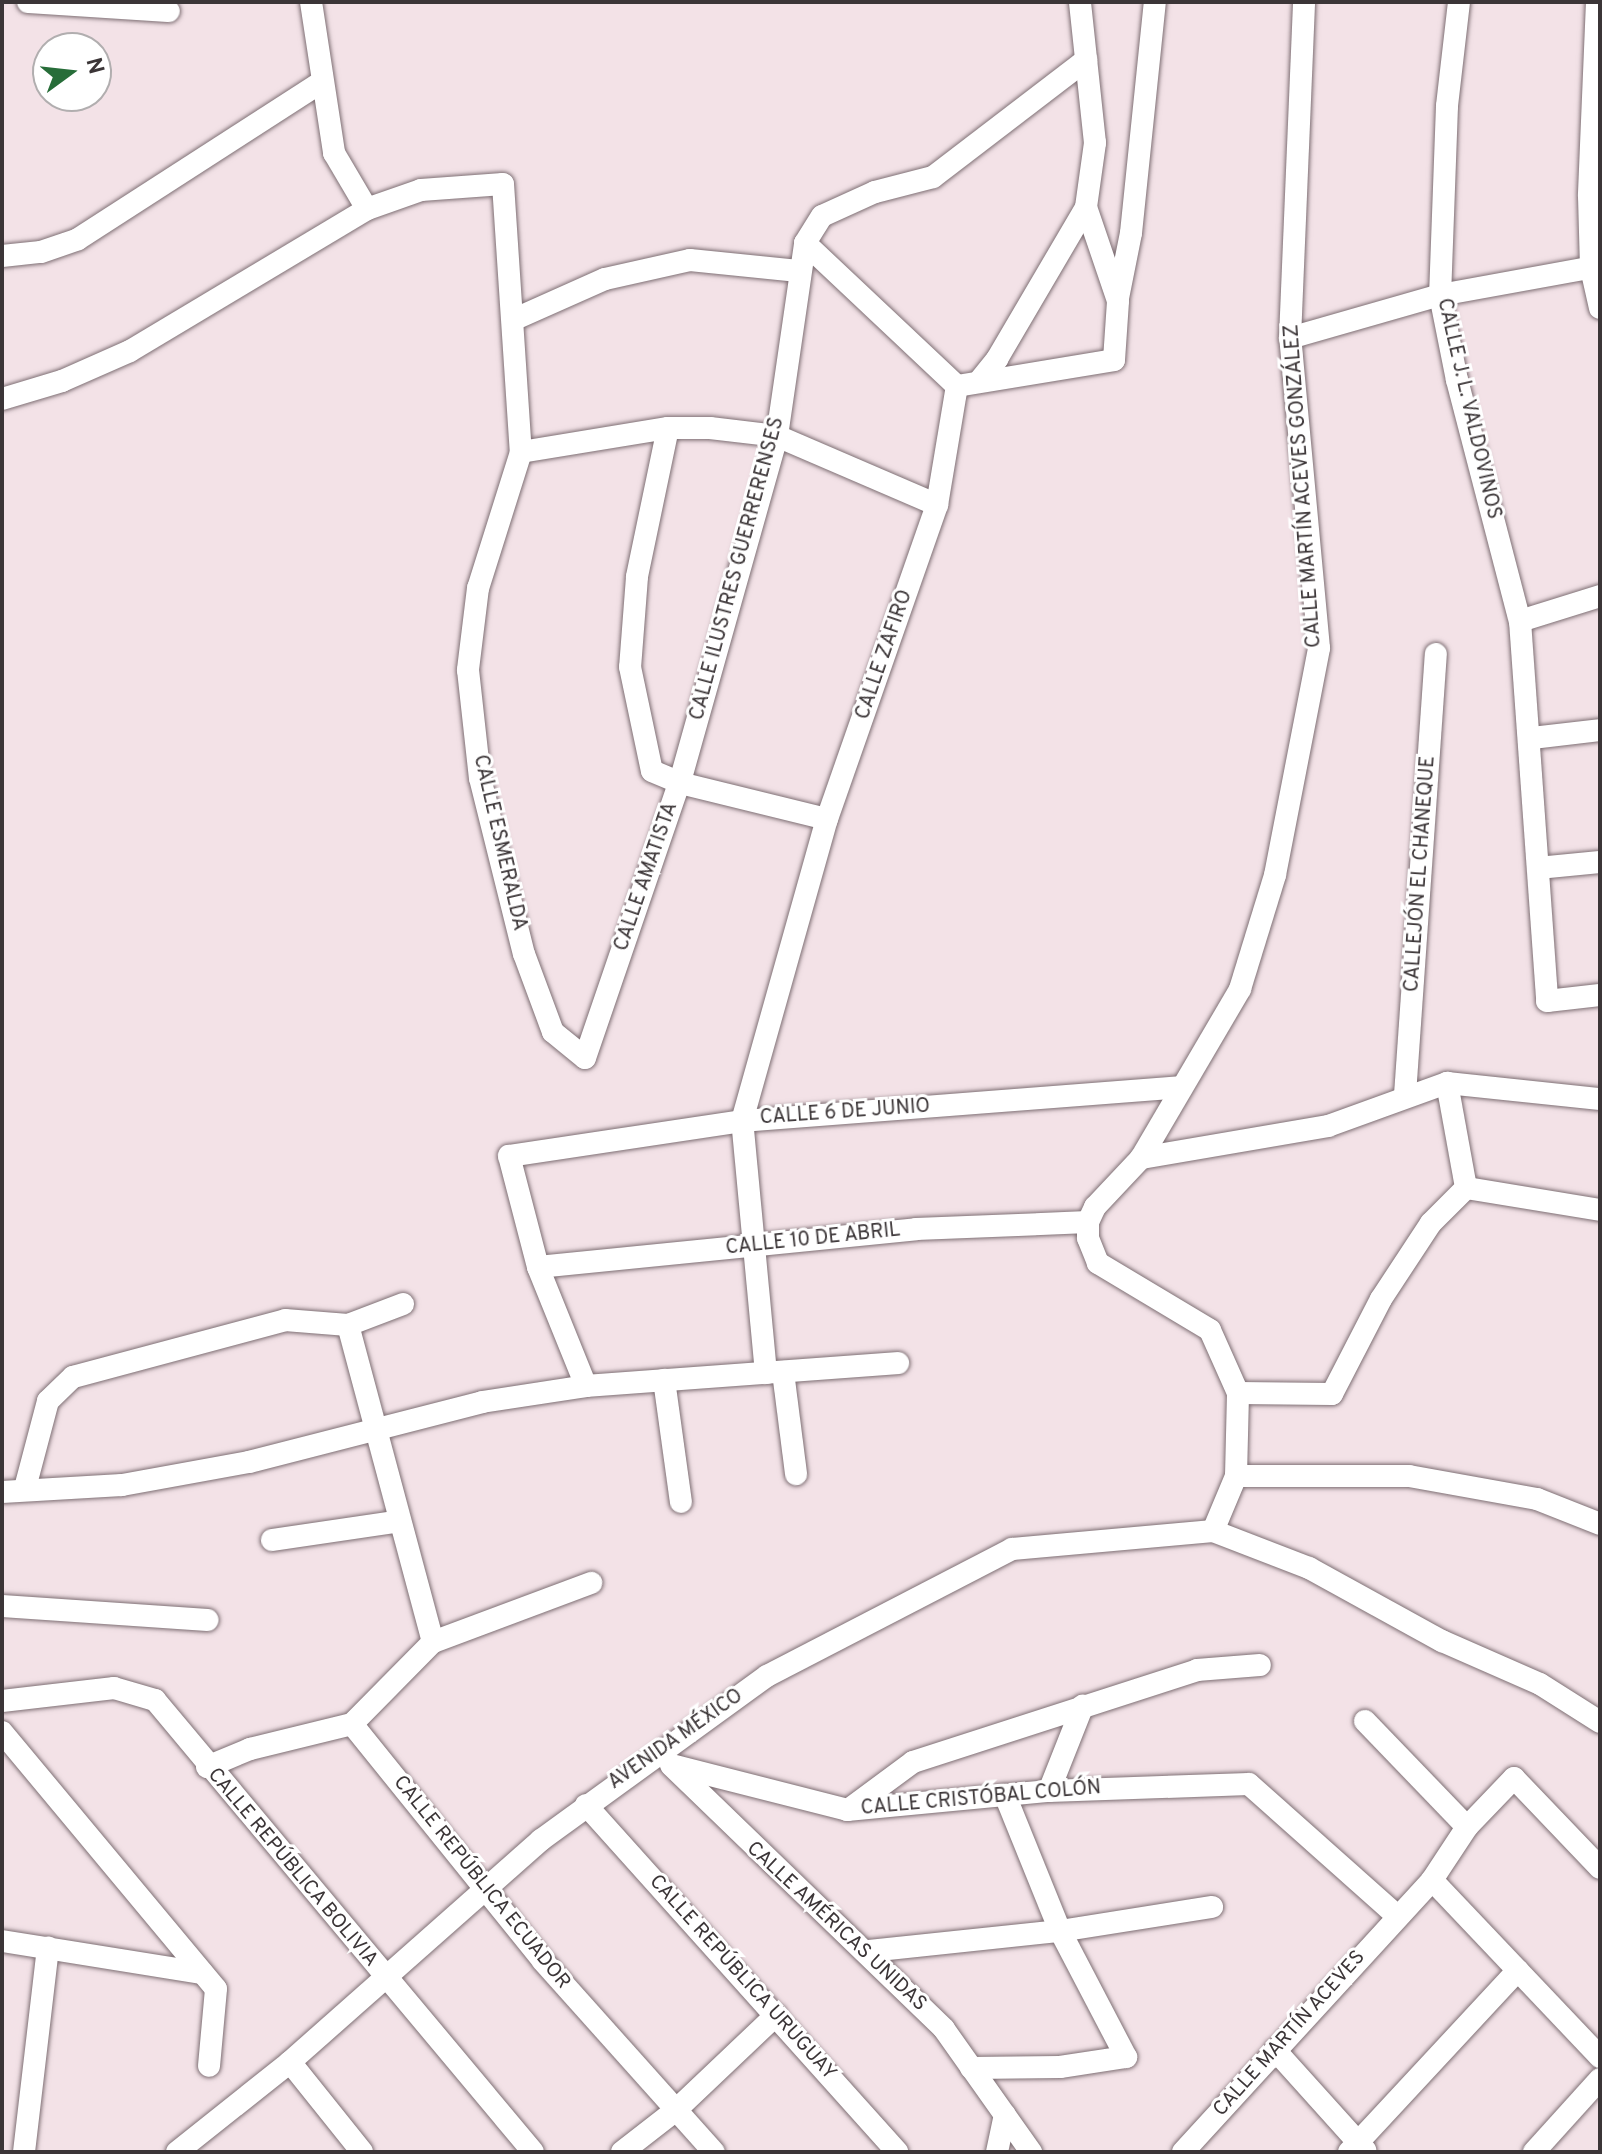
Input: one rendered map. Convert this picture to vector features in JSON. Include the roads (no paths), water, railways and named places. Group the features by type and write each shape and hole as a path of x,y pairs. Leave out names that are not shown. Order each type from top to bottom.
{"street":[{"path":"28,2 169,11"},
{"path":"2,399 62,381 130,351 367,209 334,153 320,83 311,2"},
{"path":"981,379 997,359 1086,207 1095,143 1080,2"},
{"path":"805,243 957,386 981,379 1114,360 1118,301 1131,233 1155,2"},
{"name":"CALLE MARTÍN ACEVES GONZÁLEZ","path":"1088,1222 1095,1207 1141,1158 1240,989 1275,875 1319,648 1290,338 1304,2"},
{"name":"CALLE J. L. VALDOVINOS","path":"1459,2 1447,106 1440,295 1471,437 1520,621 1532,738 1547,1001 1600,995"},
{"path":"1597,2 1596,267 1600,308"},
{"name":"CALLE ILUSTRES GUERRERENSES","path":"680,783 777,436 798,271 805,243 822,216 875,192 933,177 1086,60"},
{"path":"2,256 41,252 78,239 320,83"},
{"name":"CALLE ESMERALDA","path":"367,209 421,190 503,184 515,319 521,452 478,588 468,670 480,778 524,954 553,1032 585,1058"},
{"path":"1086,207 1118,301"},
{"path":"515,319 605,279 690,260 798,271"},
{"path":"1290,338 1440,295 1596,267"},
{"name":"CALLE ZAFIRO","path":"742,1121 827,819 937,505 957,386"},
{"path":"521,452 668,428 777,436 937,505"},
{"name":"CALLE AMATISTA","path":"585,1058 680,783 652,771 630,667 637,577 668,428"},
{"path":"1520,621 1600,596"},
{"name":"CALLEJÓN EL CHANEQUE","path":"1405,1095 1436,654"},
{"path":"1532,738 1600,730"},
{"path":"680,783 827,819"},
{"path":"1538,868 1600,862"},
{"path":"1447,1083 1466,1188"},
{"path":"1141,1158 1328,1126 1405,1095 1447,1083 1600,1099"},
{"name":"CALLE 6 DE JUNIO","path":"538,1267 509,1156 742,1121 1182,1087"},
{"path":"742,1121 775,1372 796,1474"},
{"path":"1466,1188 1600,1210"},
{"path":"1238,1393 1332,1394 1381,1299 1431,1223 1466,1188"},
{"path":"1088,1222 1088,1238 1098,1263 1210,1330 1238,1393 1236,1476 1213,1531 1309,1568 1442,1641 1540,1684 1600,1722"},
{"name":"CALLE 10 DE ABRIL","path":"538,1267 916,1229 1088,1222"},
{"path":"538,1267 586,1386"},
{"path":"25,1488 48,1401 73,1377 285,1320 348,1325 403,1304"},
{"path":"348,1325 379,1431 433,1642"},
{"path":"2,1492 25,1488 122,1485 379,1431 482,1402 586,1386 898,1363"},
{"path":"664,1380 681,1502"},
{"path":"1236,1476 1409,1476 1537,1499 1600,1524"},
{"path":"272,1540 400,1521"},
{"name":"AVENIDA MÉXICO","path":"186,2150 290,2062 482,1889 586,1805 664,1758 767,1676 1012,1549 1213,1531"},
{"path":"207,1767 250,1749 352,1724 433,1642 591,1583"},
{"path":"2,1606 208,1620"},
{"path":"847,1810 913,1762 1197,1670 1260,1665"},
{"name":"CALLE REPÚBLICA BOLIVIA","path":"2,1701 114,1688 155,1700 207,1767 533,2152"},
{"path":"1049,1791 1083,1705"},
{"path":"1365,1721 1467,1827"},
{"name":"CALLE REPÚBLICA ECUADOR","path":"352,1724 482,1889 714,2152"},
{"path":"2,1732 209,1981 209,2066"},
{"name":"CALLE CRISTÓBAL COLÓN","path":"664,1758 847,1810 1049,1791 1249,1784 1397,1916"},
{"name":"CALLE AMÉRICAS UNIDAS","path":"664,1758 753,1849 869,1951 944,2029 1031,2152"},
{"name":"CALLE MARTÍN ACEVES","path":"1183,2152 1432,1880 1467,1827 1514,1778 1600,1868"},
{"path":"971,2068 1060,2067 1126,2057 1060,1931 1005,1795"},
{"name":"CALLE REPÚBLICA URUGUAY","path":"586,1805 897,2152"},
{"path":"1432,1880 1600,2057"},
{"path":"869,1951 1060,1931 1212,1907"},
{"path":"2,1941 48,1947 209,1981"},
{"path":"24,2152 48,1947"},
{"path":"1275,2050 1357,2148 1518,1970"},
{"path":"622,2152 676,2110 776,2015"},
{"path":"290,2062 362,2152"},
{"path":"1534,2152 1600,2079"},
{"path":"997,2152 1005,2115"}]}
